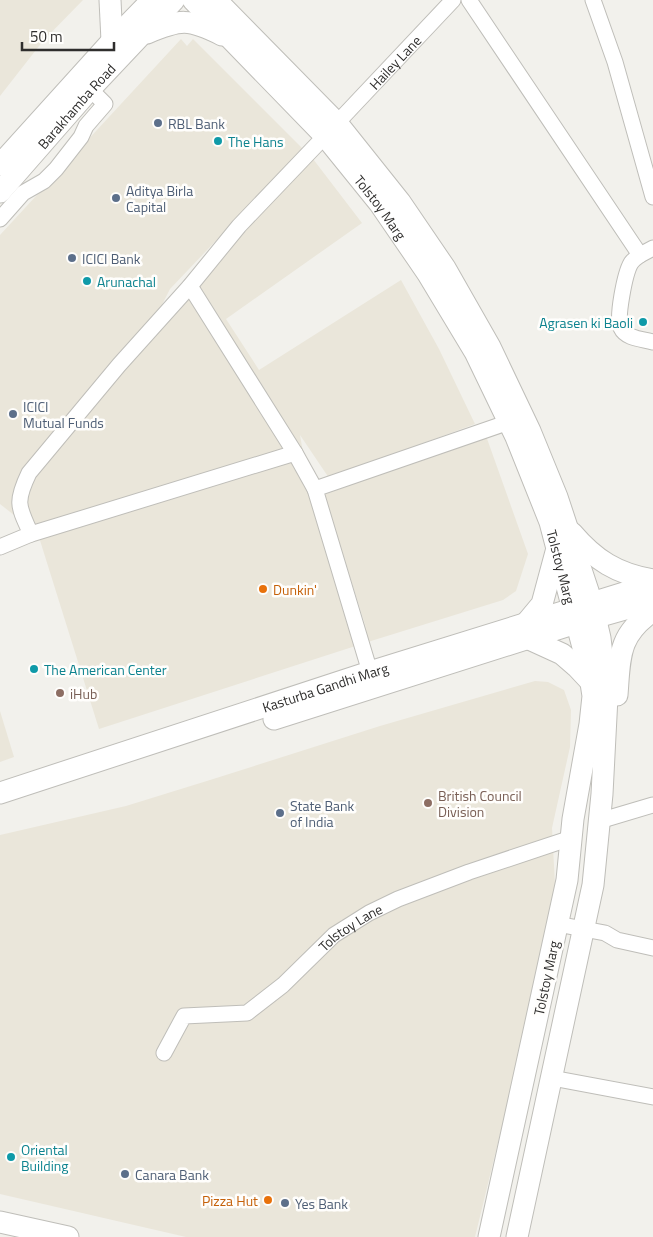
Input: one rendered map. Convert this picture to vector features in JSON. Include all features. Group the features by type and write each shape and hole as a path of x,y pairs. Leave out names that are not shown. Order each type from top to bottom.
{"main road":[{"path":"110,0 112,41"},
{"name":"Barakhamba Road","path":"0,165 112,41 152,0"},
{"name":"Barakhamba Road","path":"0,192 90,90 174,0"},
{"name":"Tolstoy Marg","path":"193,0 236,33 392,190 445,268 490,347 530,431 557,497 566,527 584,613 593,696 590,724 573,819 567,880 489,1237"},
{"name":"Tolstoy Marg","path":"216,0 236,33"},
{"path":"140,36 170,23 184,22 236,33 232,0"},
{"name":"Tolstoy Marg","path":"331,130 428,274 475,352 509,422 550,522 557,550 584,613 600,638 607,697 602,794 593,885 517,1237"},
{"path":"566,527 586,549 602,561 621,572 653,582"},
{"path":"557,550 542,604 527,630 562,654 578,667 591,682"},
{"name":"Kasturba Gandhi Marg","path":"584,613 653,582"},
{"name":"Kasturba Gandhi Marg","path":"0,793 370,672 584,613 653,600"},
{"path":"602,794 611,757 621,652 628,633 653,611"},
{"name":"Kasturba Gandhi Marg","path":"0,806 527,630"},
{"path":"0,1222 68,1237"}],"street":[{"name":"Hailey Lane","path":"31,534 20,510 20,490 29,473 119,365 190,286 238,226 453,0"},
{"path":"469,0 646,252 632,261 628,271 619,317 622,329 629,336 653,342"},
{"path":"594,0 615,62 653,197"},
{"path":"0,219 23,194 44,181 56,169 81,137 86,126 105,104 90,90"},
{"path":"190,286 295,453 315,489 370,672"},
{"path":"315,489 509,422"},
{"path":"0,547 31,534 295,453"},
{"path":"599,821 653,805"},
{"name":"Tolstoy Lane","path":"164,1053 184,1016 247,1012 283,985 334,935 369,913 398,899 469,872 571,838"},
{"path":"557,924 605,933 617,940 653,948"},
{"path":"605,933 620,932 653,940"},
{"path":"552,1078 653,1097"}],"shaded area":[{"path":"0,0 83,0 43,41 0,96"},
{"path":"181,39 187,46 193,39 303,149 170,289 133,362 197,281 310,155 362,223 226,319 259,370 401,280 439,349 475,424 329,478 300,435 309,487 367,631 324,495 485,433 528,554 516,591 503,600 99,729 38,534 0,504 0,235"},
{"path":"535,681 548,682 564,690 571,710 570,747 552,828 556,904 475,1237 186,1237 0,1194 0,835 126,806 380,726"},
{"path":"0,711 14,757 0,762"}],"place":[{"name":"RBL Bank","path":"158,123"},
{"name":"The Hans","path":"218,141"},
{"name":"Aditya Birla Capital","path":"116,198"},
{"name":"ICICI Bank","path":"72,258"},
{"name":"Arunachal","path":"87,281"},
{"name":"Agrasen ki Baoli","path":"643,322"},
{"name":"ICICI Mutual Funds","path":"13,414"},
{"name":"Dunkin'","path":"263,589"},
{"name":"The American Center","path":"34,669"},
{"name":"iHub","path":"60,693"},
{"name":"British Council Division","path":"428,803"},
{"name":"State Bank of India","path":"280,813"},
{"name":"Oriental Building","path":"11,1157"},
{"name":"Canara Bank","path":"125,1174"},
{"name":"Pizza Hut","path":"268,1200"},
{"name":"Yes Bank","path":"285,1203"}]}
